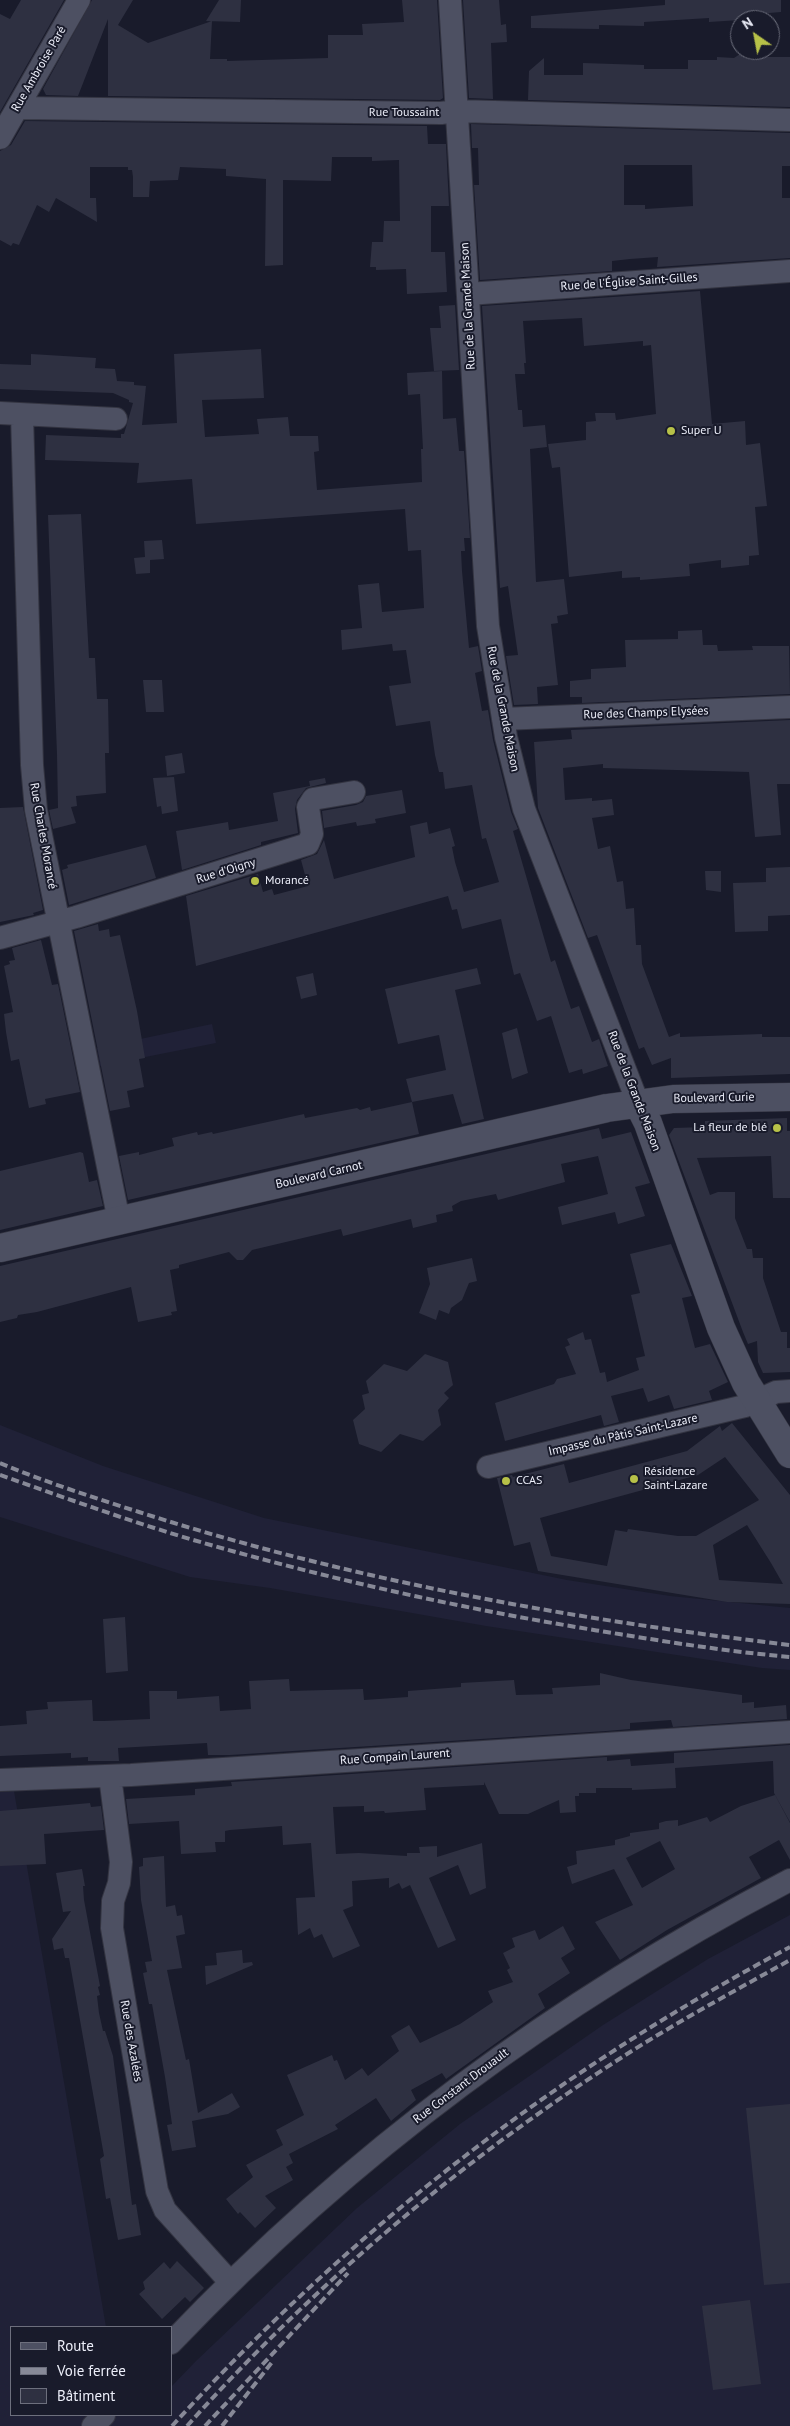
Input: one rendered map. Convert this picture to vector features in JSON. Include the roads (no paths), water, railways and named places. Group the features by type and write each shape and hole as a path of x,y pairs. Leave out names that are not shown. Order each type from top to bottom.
{"street":[{"name":"Rue Ambroise Paré","path":"0,138 79,0"},
{"name":"Rue de la Grande Maison","path":"450,0 488,626 503,719 524,809 638,1103 648,1123 721,1328 746,1383 790,1454"},
{"name":"Rue Toussaint","path":"17,108 431,113 457,111 790,120"},
{"name":"Rue de l'Église Saint-Gilles","path":"468,294 790,271"},
{"name":"Rue Charles Morancé","path":"116,419 11,414 36,810 119,1222"},
{"name":"Rue des Champs Elysées","path":"503,719 790,707"},
{"name":"Rue d'Oigny","path":"58,922 308,844 312,834 308,807 313,799 354,792"},
{"path":"0,938 58,922"},
{"name":"Boulevard Curie","path":"638,1103 673,1099 790,1097"},
{"name":"Boulevard Carnot","path":"0,1248 607,1108 638,1103"},
{"name":"Impasse du Pâtis Saint-Lazare","path":"488,1467 745,1406 776,1392 790,1391"},
{"name":"Rue Compain Laurent","path":"0,1780 110,1776 790,1732"},
{"name":"Rue des Azalées","path":"110,1776 120,1862 120,1883 113,1901 112,1928 156,2191 165,2210 230,2282"},
{"name":"Rue Constant Drouault","path":"172,2342 230,2282 372,2154 457,2087 554,2018 649,1957 790,1880"},
{"path":"93,2426 103,2416"}],"railway":[{"path":"0,1463 34,1477 139,1512 299,1558 380,1577 461,1594 625,1623 790,1645"},
{"path":"0,1475 190,1539 288,1566 388,1590 588,1629 663,1641 790,1657"},
{"path":"172,2426 240,2354 311,2286 384,2221 460,2160 538,2102 619,2047 703,1995 790,1947"},
{"path":"187,2426 234,2375 332,2279 437,2190 491,2148 627,2054 790,1960"},
{"path":"205,2426 348,2273"},
{"path":"222,2426 273,2361"}],"place":[{"name":"Super U","path":"671,431"},
{"name":"Morancé","path":"255,881"},
{"name":"La fleur de blé","path":"777,1128"},
{"name":"Résidence Saint-Lazare","path":"634,1479"},
{"name":"CCAS","path":"506,1481"}]}
